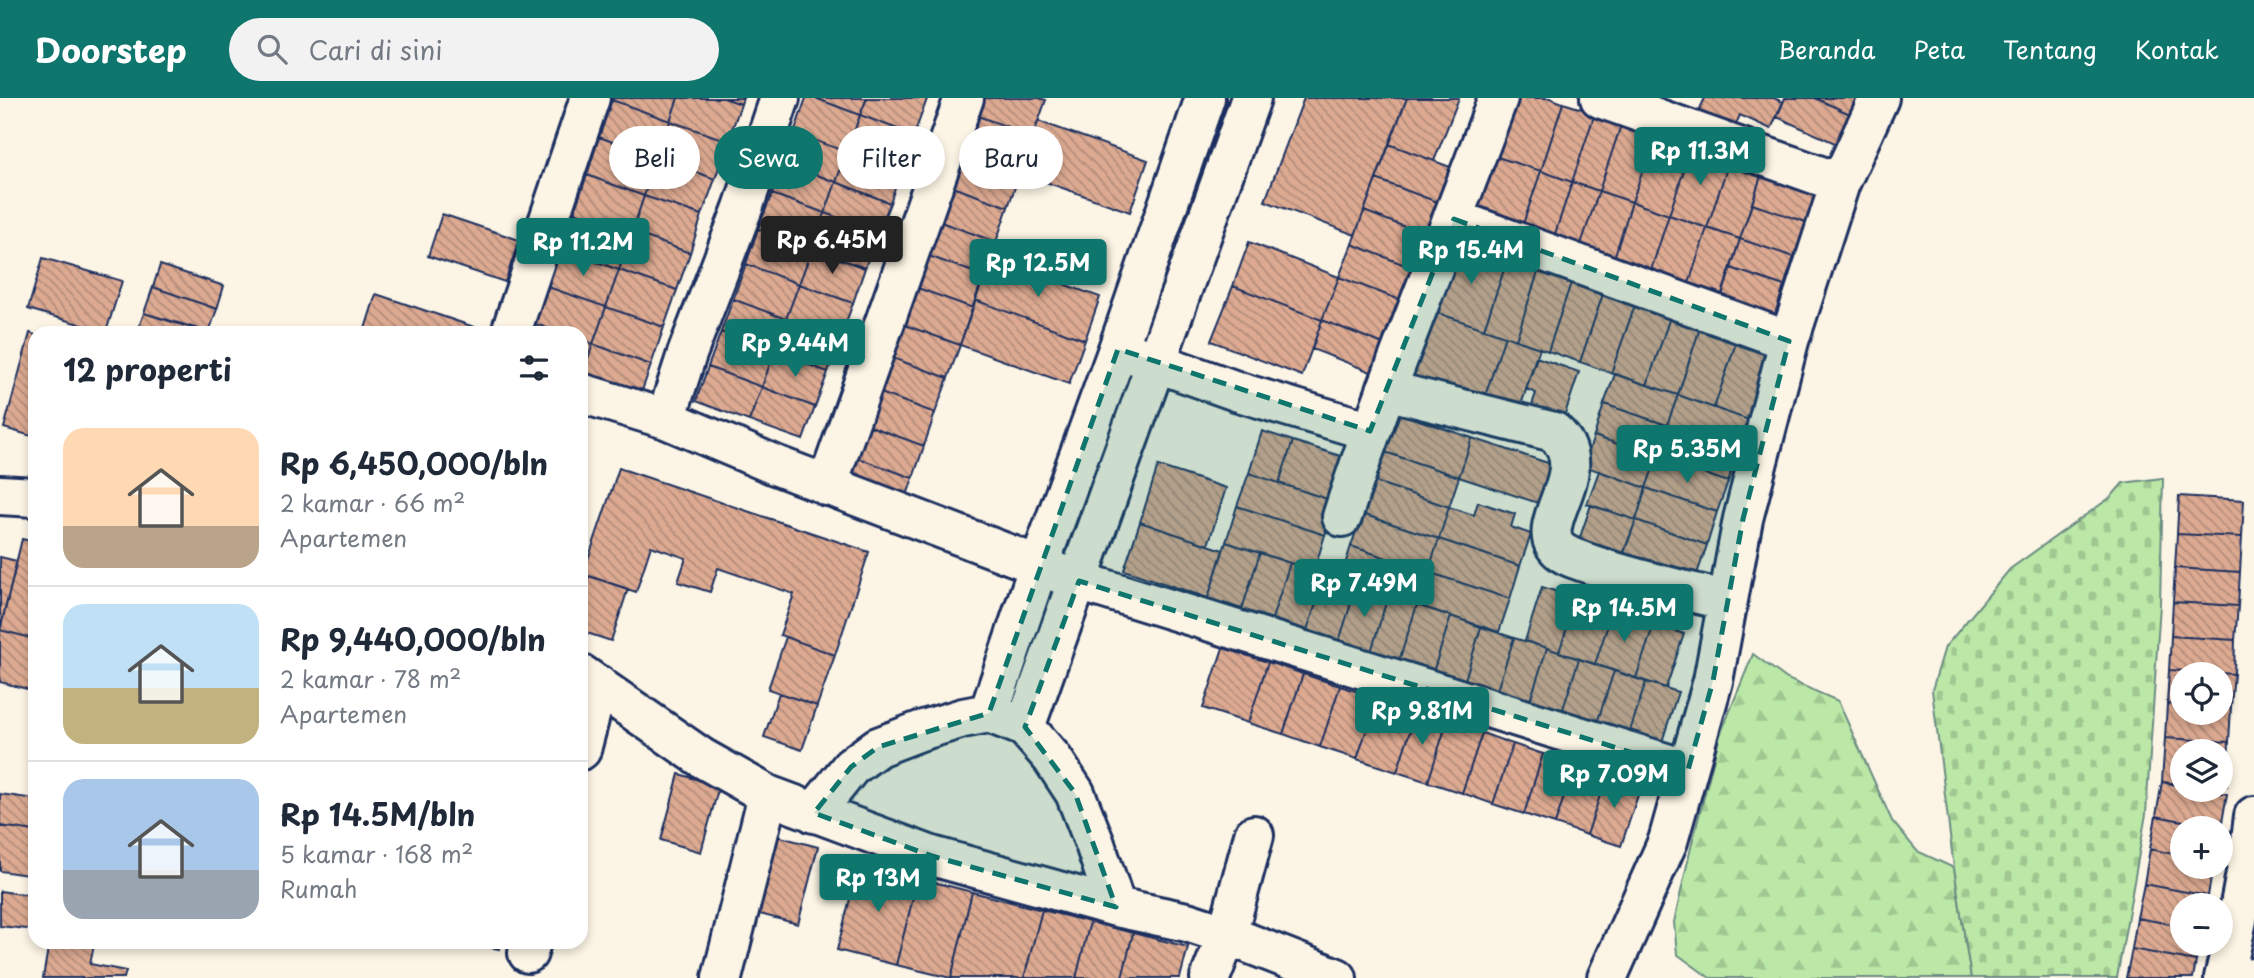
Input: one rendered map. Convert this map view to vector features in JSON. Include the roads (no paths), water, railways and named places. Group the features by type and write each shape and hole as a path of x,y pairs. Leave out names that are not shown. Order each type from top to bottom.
{"street":[{"path":"513,326 590,98"},
{"path":"666,418 780,98"},
{"path":"828,486 964,98"},
{"path":"989,713 1205,98"},
{"path":"1025,726 1251,98"},
{"path":"1342,517 1370,431 1454,219 1498,98"},
{"path":"1600,98 1686,112 1840,183"},
{"path":"1607,978 1668,841 1713,681 1743,519 1790,341 1840,183 1879,98"},
{"path":"1454,219 1790,341"},
{"path":"1118,349 1239,392 1370,431"},
{"path":"1386,390 1554,432 1564,441 1570,465 1569,479 1557,510 1552,533 1554,543 1560,551 1615,572 1727,601"},
{"path":"588,395 666,418 828,486 1079,581 1688,770"},
{"path":"0,495 28,497"},
{"path":"589,679 702,758 768,795 932,856 1116,907 1187,922 1337,978"},
{"path":"814,813 851,767 878,747 920,731 989,713 1025,726 1052,758 1075,793 1116,907"},
{"path":"722,978 768,795"},
{"path":"2224,978 2246,876 2254,816"},
{"path":"1210,978 1227,935 1254,835"}]}
